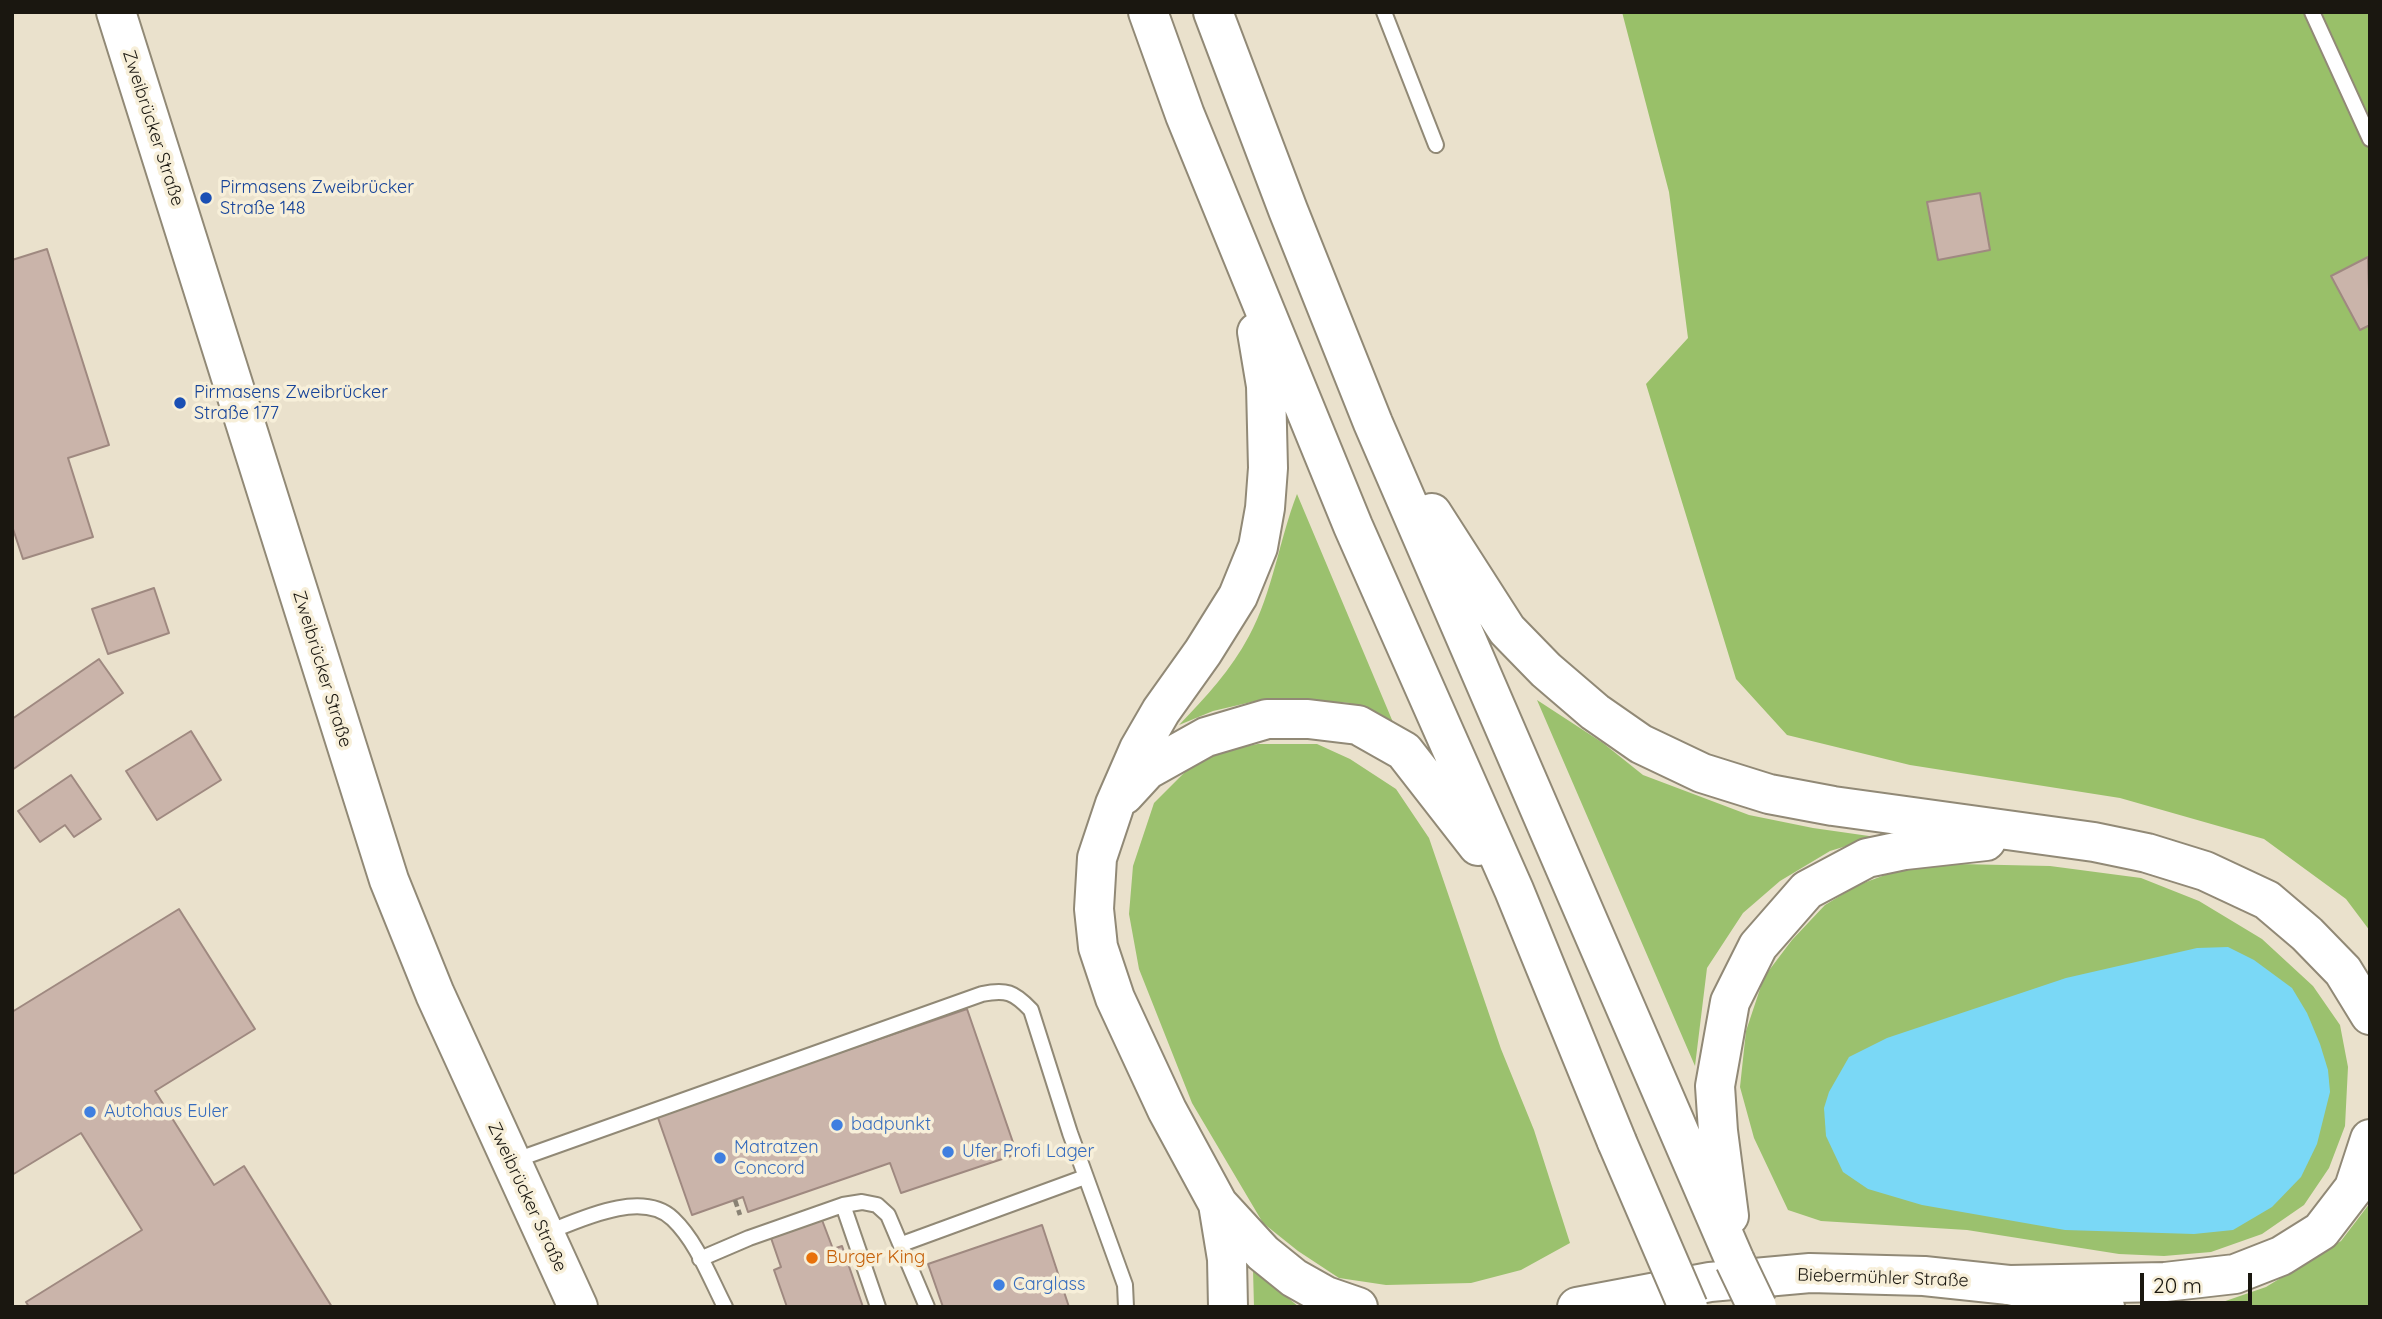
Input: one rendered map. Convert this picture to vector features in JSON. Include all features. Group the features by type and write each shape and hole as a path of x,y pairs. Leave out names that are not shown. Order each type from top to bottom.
{"main road":[{"name":"Zweibrücker Straße","path":"116,12 389,880 435,994 578,1307"},
{"path":"1148,12 1185,115 1353,526 1514,890 1688,1307"},
{"path":"1213,12 1373,423 1680,1136 1757,1307"},
{"path":"1248,271 1266,386 1268,468 1258,547 1238,596 1161,711 1139,749 1115,804 1097,858 1094,909 1098,947 1115,998 1167,1110 1218,1204 1263,1253 1294,1278 1326,1296 1358,1307"},
{"path":"1373,423 1507,630 1556,679 1595,712 1641,744 1702,773 1769,794 2147,853 2205,871 2267,900 2307,934 2343,971 2370,1015"},
{"path":"1115,804 1147,770 1206,737 1267,719 1308,719 1358,725 1404,751 1514,890"},
{"path":"1735,1261 1718,1131 1715,1086 1730,1002 1758,946 1807,890 1867,858 1905,849 2043,835"},
{"path":"2009,1285 2176,1281 2235,1274 2281,1256 2321,1231 2354,1188 2370,1139"},
{"path":"1218,1204 1227,1259 1228,1307"},
{"name":"Biebermühler Straße","path":"1577,1307 1710,1282 1810,1273 1924,1276 2009,1285 2105,1307"}],"lane":[{"path":"1384,12 1436,145"},
{"path":"2312,12 2370,139"},
{"path":"511,1162 982,993 1000,990 1017,995 1031,1010 1085,1177 1125,1285 1126,1307"},
{"path":"902,1244 1085,1177"},
{"path":"700,1259 749,1238 862,1202 877,1206 888,1215 927,1307"},
{"path":"843,1206 877,1307"},
{"path":"544,1234 588,1216 621,1207 649,1207 671,1217 691,1242 725,1307"}],"green space":[{"path":"1622,12 2370,12 2370,931 2346,899 2264,839 2120,798 1910,765 1787,735 1736,679 1646,384 1688,338 1669,192"},
{"path":"1297,494 1395,727 1350,703 1308,700 1260,700 1213,711 1179,725 1226,672 1249,636 1264,602"},
{"path":"1537,700 1603,743 1643,775 1749,815 1876,837 1830,851 1780,881 1743,913 1707,968 1695,1066"},
{"path":"1258,744 1317,744 1350,759 1396,789 1429,838 1501,1049 1534,1130 1570,1243 1521,1270 1471,1283 1386,1285 1339,1278 1298,1251 1263,1223 1192,1103 1139,969 1129,914 1133,866 1154,803 1194,763 1222,751"},
{"path":"1958,864 2050,866 2141,878 2199,901 2262,939 2313,986 2340,1025 2348,1067 2345,1126 2329,1168 2304,1205 2262,1234 2211,1252 2164,1256 2119,1254 1967,1230 1821,1221 1788,1210 1754,1138 1740,1087 1746,1031 1764,977 1792,940 1825,905 1858,885 1896,871"},
{"path":"2370,1203 2370,1307 2211,1306 2266,1287 2341,1241"},
{"path":"1253,1269 1299,1307 1254,1307"}],"water":[{"path":"2228,947 2254,960 2292,988 2307,1013 2320,1044 2328,1070 2330,1092 2317,1144 2301,1177 2272,1207 2233,1230 2194,1234 2065,1230 1922,1205 1868,1189 1843,1172 1826,1136 1824,1108 1829,1092 1849,1057 1887,1038 2066,978 2197,948"}],"building":[{"path":"1980,193 1990,250 1938,260 1927,202"},
{"path":"47,249 109,445 68,458 93,537 23,559 12,526 12,260"},
{"path":"2368,257 2370,325 2360,330 2331,276"},
{"path":"154,588 169,633 108,654 92,609"},
{"path":"99,659 123,693 12,770 12,719"},
{"path":"191,731 221,780 157,820 126,771"},
{"path":"71,775 101,819 74,837 65,825 40,842 18,811"},
{"name":"Autohaus Euler","path":"179,909 255,1029 155,1091 214,1185 244,1166 332,1307 29,1307 26,1302 142,1230 81,1133 12,1175 12,1012"},
{"path":"967,1009 1017,1154 901,1193 890,1163 748,1212 743,1197 692,1215 657,1115"},
{"name":"Burger King","path":"822,1220 833,1249 842,1246 863,1307 787,1307 774,1270 781,1267 771,1238"},
{"name":"Carglass","path":"1042,1225 1069,1307 943,1307 928,1264"}],"place":[{"name":"Pirmasens Zweibrücker Straße 148","path":"206,198"},
{"name":"Pirmasens Zweibrücker Straße 177","path":"180,403"},
{"name":"Autohaus Euler","path":"90,1112"},
{"name":"badpunkt","path":"837,1125"},
{"name":"Ufer Profi Lager","path":"948,1152"},
{"name":"Matratzen Concord","path":"720,1158"},
{"name":"Burger King","path":"812,1258"},
{"name":"Carglass","path":"999,1285"}]}
